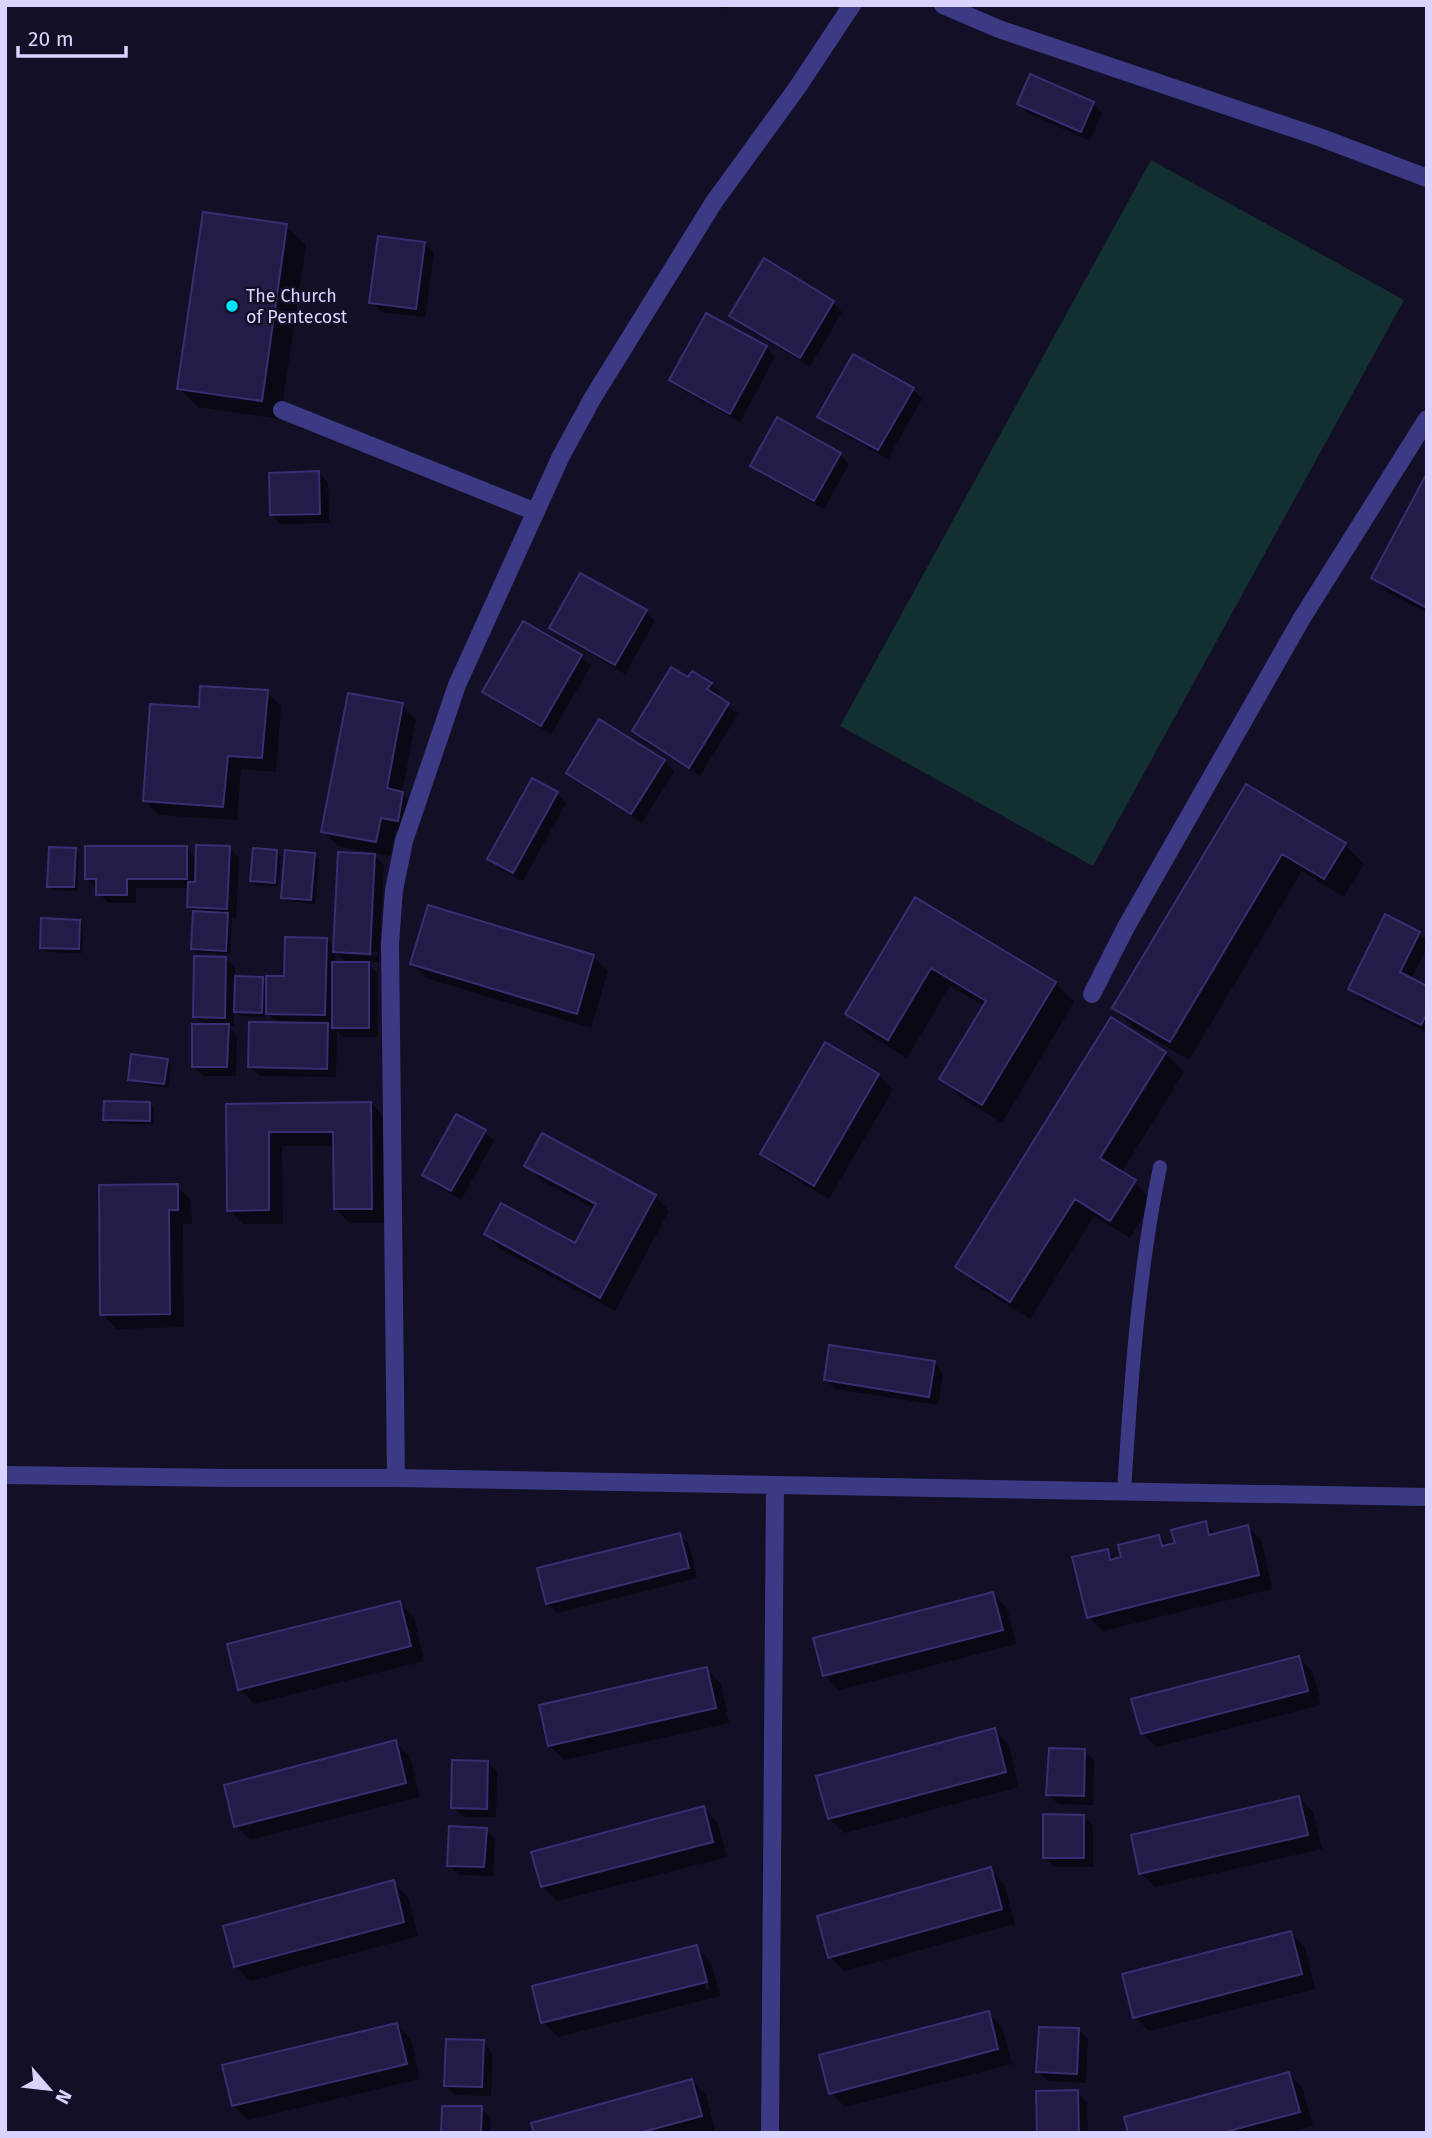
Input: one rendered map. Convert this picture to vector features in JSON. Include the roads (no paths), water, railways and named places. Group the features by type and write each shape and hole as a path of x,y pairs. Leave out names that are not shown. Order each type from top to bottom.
{"street":[{"path":"396,1478 390,943 394,890 404,841 457,685 561,456 592,399 714,202 797,88 852,5"},
{"path":"943,5 999,29 1322,138 1427,178"},
{"path":"282,410 536,512"},
{"path":"1092,993 1126,927 1302,618 1427,419"},
{"path":"5,1475 396,1478 1427,1497"},
{"path":"771,2133 775,1485"}],"lane":[{"path":"1124,1491 1131,1381 1150,1217 1160,1167"}],"place":[{"name":"The Church of Pentecost","path":"232,306"}]}
